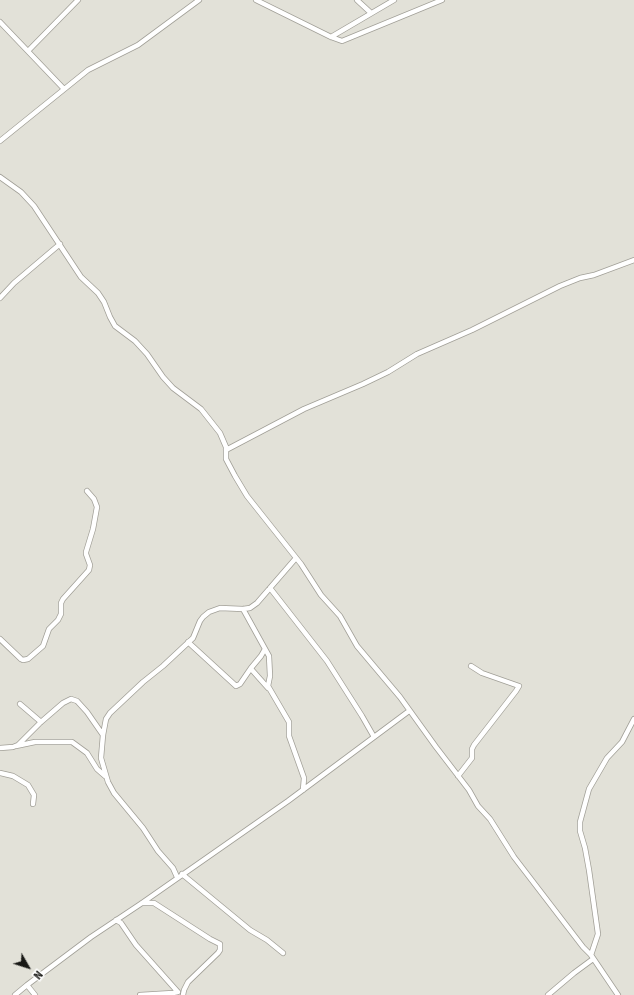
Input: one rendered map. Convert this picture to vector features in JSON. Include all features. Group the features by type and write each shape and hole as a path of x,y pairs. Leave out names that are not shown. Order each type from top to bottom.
{"street":[{"path":"28,52 78,0"},
{"path":"0,141 88,70 138,45 199,0"},
{"path":"256,0 342,41 430,2 442,0"},
{"path":"264,4 268,0"},
{"path":"357,0 371,13"},
{"path":"331,37 394,0"},
{"path":"0,22 64,89"},
{"path":"0,177 21,192 34,206 81,276 98,293 116,326 135,341 147,354 162,377 173,388 201,409 220,433 225,444 226,458 247,496 296,558 321,595 340,616 358,646 380,672 470,790 478,806 490,819 514,857 592,957 618,995"},
{"path":"0,298 14,283 60,244"},
{"path":"226,450 304,409 388,372 417,354 472,330 560,286 634,260"},
{"path":"0,639 20,659 26,660 33,656 43,646 49,629 58,620 61,614 61,603 89,570 90,565 86,552 93,529 97,507 94,499 87,491"},
{"path":"283,953 179,876 158,851 144,828 114,793 107,778 101,758 106,720 110,713 196,635 200,621 209,612 220,608 250,608 257,603 296,558"},
{"path":"270,588 327,661 374,737"},
{"path":"243,609 269,656 270,676 268,688"},
{"path":"188,642 236,686 240,684 261,656 264,649"},
{"path":"458,776 472,758 472,749 474,745 519,686 487,675 471,666"},
{"path":"251,668 268,688 289,722 289,736 304,778 303,790"},
{"path":"16,746 41,722 71,699 77,701 87,712 103,735"},
{"path":"20,704 41,722"},
{"path":"15,995 90,937 142,903 303,790 408,710"},
{"path":"548,995 592,957 598,934 589,870 580,831 580,822 589,789 606,758 622,742 634,720"},
{"path":"1,747 35,742 72,742 87,753 97,769 107,778"},
{"path":"0,773 13,776 28,786 34,795 33,804"},
{"path":"140,995 174,993 183,995 188,982 220,950 220,944 159,906 142,903"},
{"path":"116,920 121,923 136,945 174,993"},
{"path":"27,985 35,995"}]}
